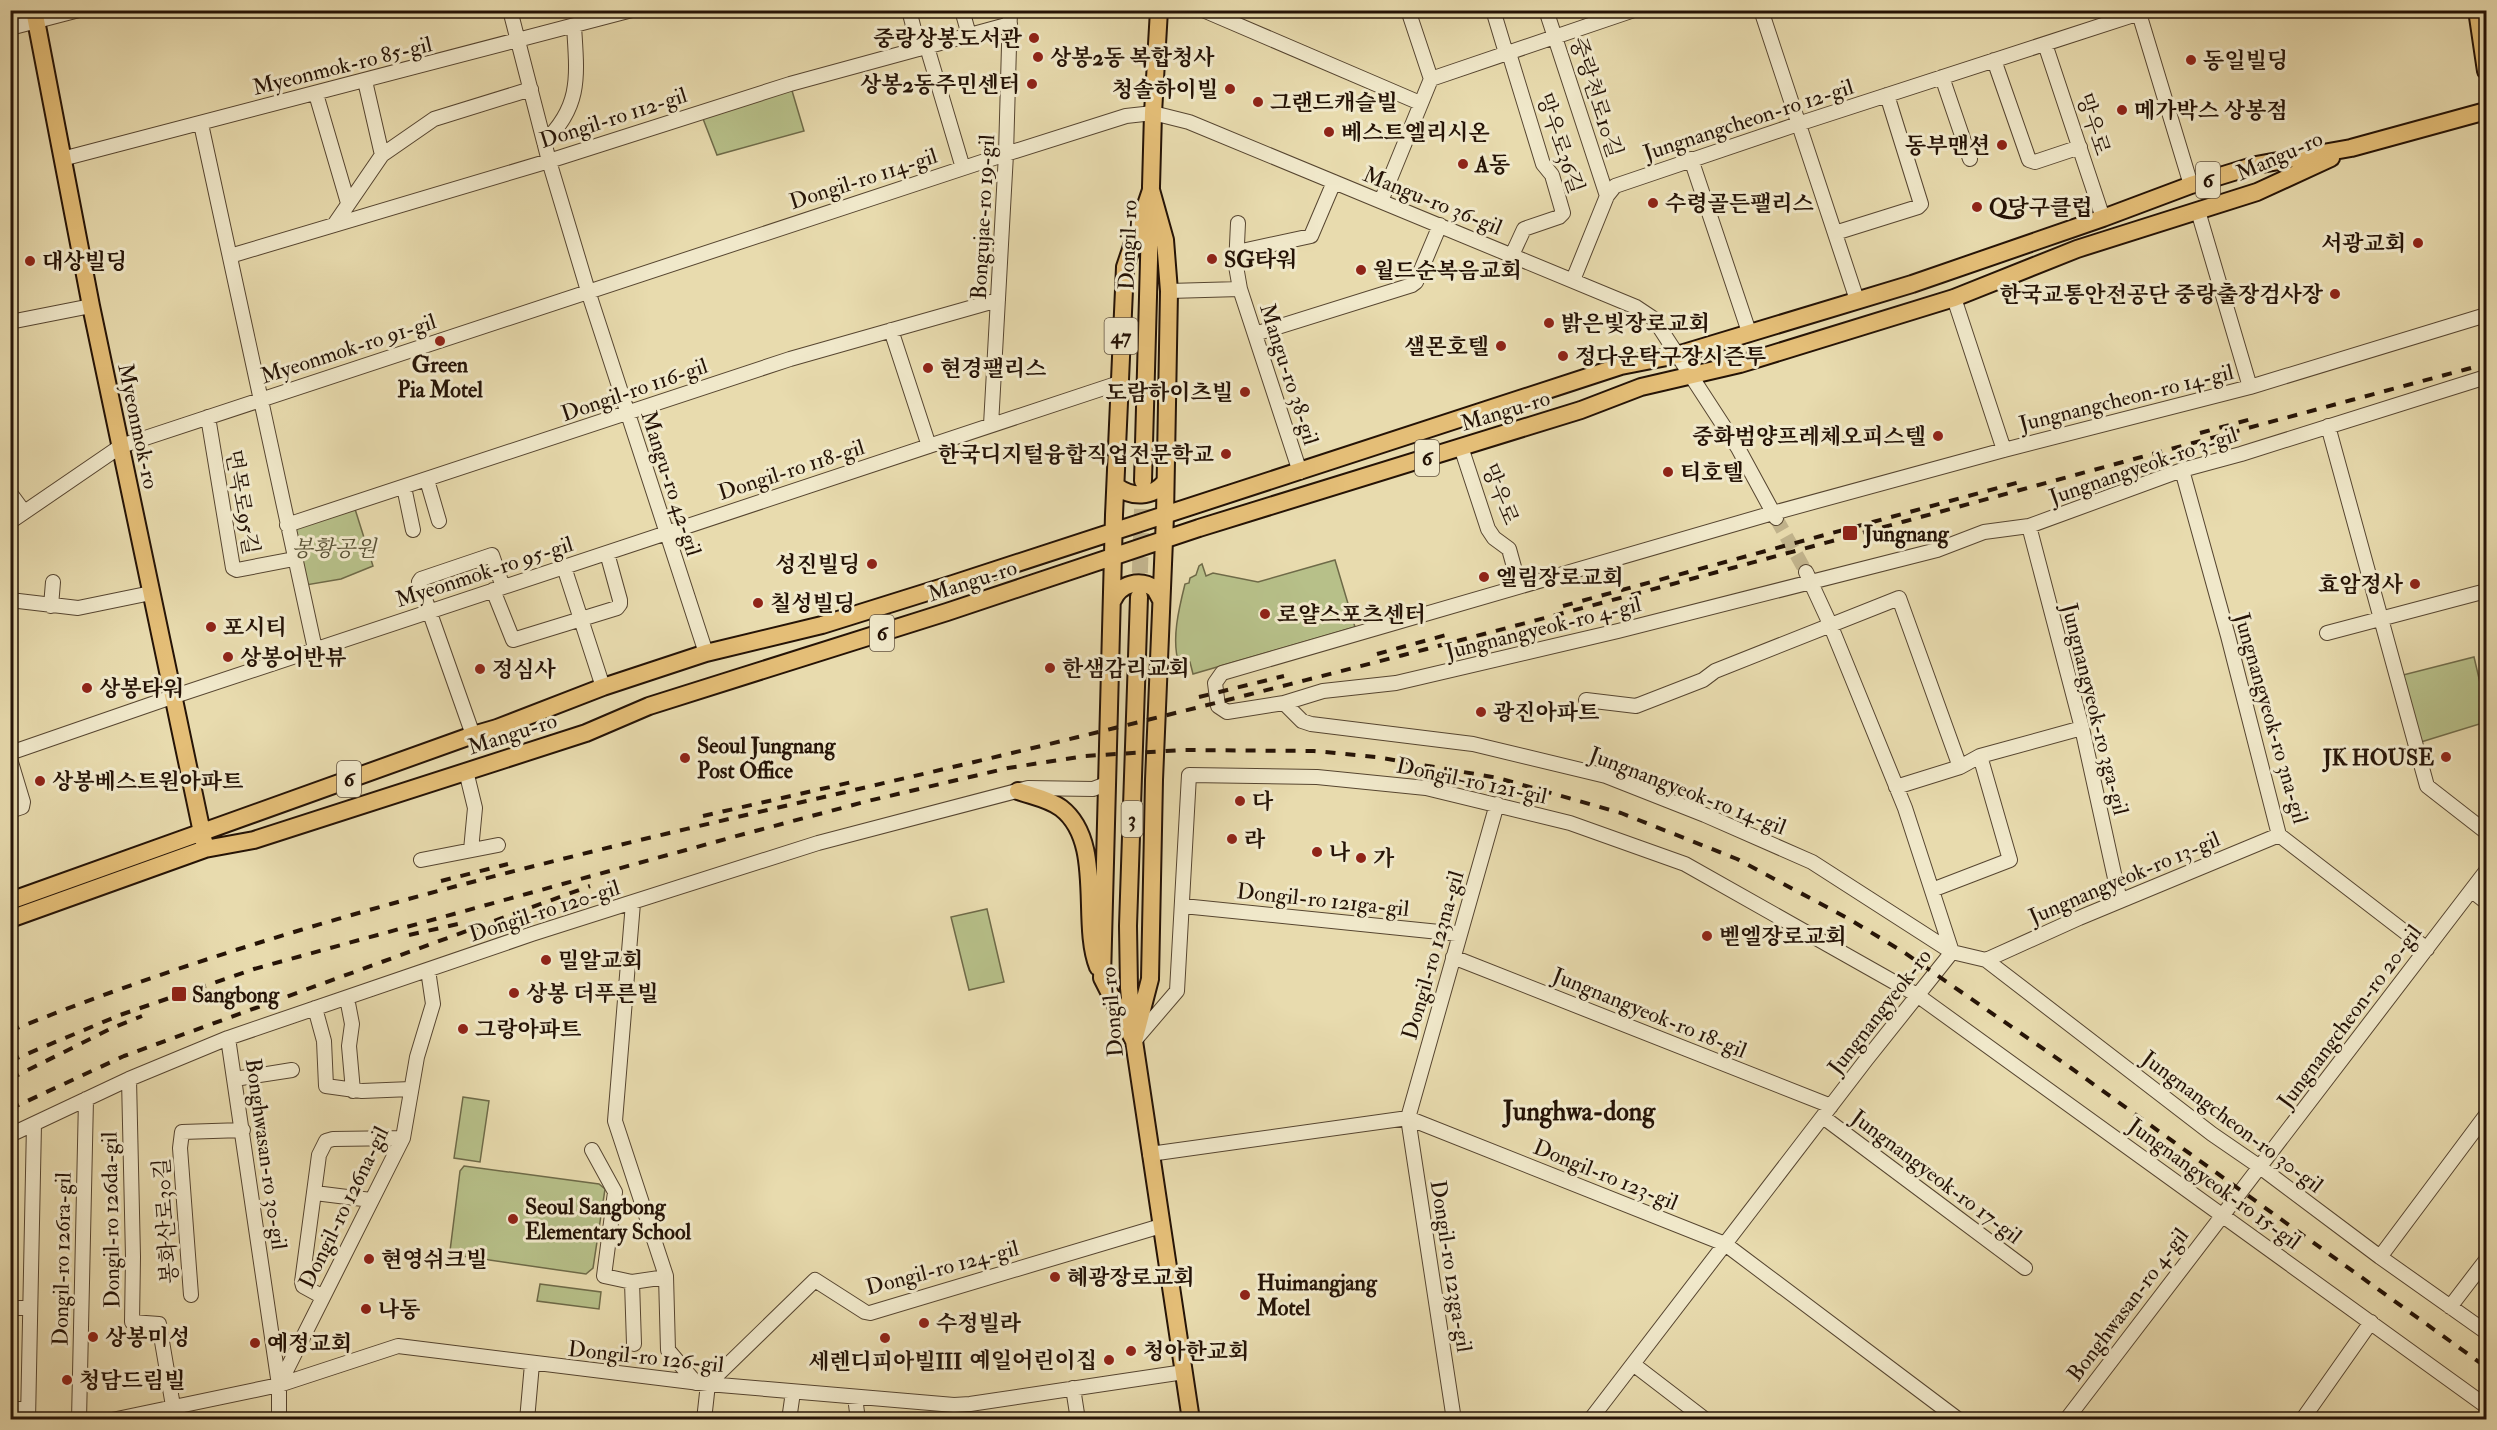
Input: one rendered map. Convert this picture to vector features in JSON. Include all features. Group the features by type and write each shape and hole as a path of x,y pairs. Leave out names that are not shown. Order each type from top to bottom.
{"main road":[{"name":"Dongil-ro","path":"1143,481 1153,112 1159,10"},
{"path":"2477,10 2487,70"},
{"name":"Myeonmok-ro","path":"35,16 91,306 204,841"},
{"name":"Mangu-ro","path":"10,919 473,735 603,687 706,653 822,625 1165,516 1621,366 1677,355 1912,284 2191,185 2256,165 2351,148 2487,111"},
{"name":"Mangu-ro","path":"10,901 204,841 254,840 586,733 649,706 1164,540 1581,410 1641,387 1740,364 1954,298 2077,249 2257,192 2351,148"},
{"path":"1134,1041 1150,979 1165,516 1169,291 1166,240 1151,190"},
{"name":"47","path":"1114,557 1125,267 1151,190"},
{"path":"1116,486 1128,494 1146,495 1160,489 1165,482"},
{"path":"1102,978 1114,557"},
{"path":"1113,600 1119,589 1131,584 1151,586 1161,600"},
{"name":"Dongil-ro","path":"1139,597 1128,926 1129,988 1150,1154 1191,1419"},
{"path":"1018,791 1059,806 1075,824 1083,844 1090,880 1091,948 1102,978 1134,1041"}],"street":[{"name":"Mangu-ro 42-gil","path":"510,10 549,161 588,291 706,653"},
{"name":"Myeonmok-ro 85-gil","path":"62,159 519,42 632,10"},
{"path":"909,10 963,168"},
{"path":"962,10 969,35"},
{"path":"1203,10 1420,103"},
{"path":"1381,201 1431,79 1408,10"},
{"path":"1493,10 1507,53"},
{"name":"중랑천로10길","path":"1546,10 1607,196"},
{"path":"1431,79 1555,37 1603,16 1634,10"},
{"path":"1761,10 1857,300"},
{"path":"10,28 35,16 75,11"},
{"path":"2142,11 2191,185"},
{"name":"Jungnangcheon-ro 12-gil","path":"1607,196 1615,186 1691,159 2142,11"},
{"name":"Dongil-ro 112-gil","path":"230,256 549,161 700,111 969,35 1010,17"},
{"name":"Bongujae-ro 19-gil","path":"992,425 1006,154 1010,17"},
{"path":"544,142 560,127 573,103 576,62 574,26"},
{"name":"망우로","path":"2045,44 2103,218"},
{"name":"망우로36길","path":"1507,53 1543,164 1552,175 1563,213 1559,217 1524,229 1512,255"},
{"path":"1994,60 2029,160 2035,162 2079,147"},
{"path":"1942,77 1970,159"},
{"path":"365,81 382,155"},
{"path":"334,225 382,155 434,119 531,89"},
{"path":"316,94 348,203"},
{"path":"1834,233 1922,204 1887,95"},
{"name":"Dongil-ro 114-gil","path":"588,291 1006,154 1126,116 1153,112"},
{"name":"Mangu-ro 36-gil","path":"1153,112 1189,122 1636,307 1654,320 1677,355"},
{"path":"201,124 315,649"},
{"path":"1691,159 1749,332"},
{"path":"1237,252 1311,236 1334,182"},
{"path":"1573,280 1607,196"},
{"path":"2198,211 2250,387"},
{"path":"1238,223 1236,273 1240,289"},
{"path":"1255,334 1412,285 1416,282 1440,225"},
{"name":"Mangu-ro 38-gil","path":"1169,291 1240,289 1300,472"},
{"name":"Myeonmok-ro 91-gil","path":"10,522 121,446 588,291"},
{"path":"1954,298 2004,450"},
{"name":"Dongil-ro 116-gil","path":"287,525 790,359 998,300"},
{"path":"10,322 91,306"},
{"name":"Jungnangcheon-ro 14-gil","path":"1520,585 1775,516 2004,450 2250,387 2487,315"},
{"path":"891,330 929,446"},
{"path":"1677,355 1738,448 1775,516"},
{"name":"Jungnangyeok-ro 3-gil","path":"1809,577 1937,550 1984,532 2029,526 2182,470 2487,377"},
{"name":"Dongil-ro 118-gil","path":"667,532 1119,383"},
{"name":"면목로95길","path":"208,417 233,568 237,570 294,559"},
{"path":"2328,426 2427,787 2487,831"},
{"name":"망우로","path":"1461,447 1488,529 1494,538 1509,549 1520,585"},
{"name":"Jungnangyeok-ro 3na-gil","path":"2182,470 2228,636 2278,835 2427,949"},
{"path":"427,480 440,521"},
{"path":"404,487 413,530"},
{"path":"10,493 24,512"},
{"name":"Jungnangyeok-ro 3ga-gil","path":"2029,526 2082,729 2120,901"},
{"name":"Myeonmok-ro 95-gil","path":"11,751 667,532"},
{"path":"473,735 419,585 422,579 492,555 498,589 513,640 617,608 620,604 607,553"},
{"path":"564,567 603,687"},
{"name":"Jungnangyeok-ro 4-gil","path":"1520,585 1222,673 1215,683 1218,706 1227,712 1284,703 1317,692 1407,681 1618,631 1809,577"},
{"name":"Jungnangyeok-ro","path":"1590,1419 1952,952 1896,787 1809,577"},
{"path":"51,606 53,582"},
{"path":"2327,633 2487,591"},
{"path":"10,600 84,608 151,593"},
{"path":"1586,700 1636,706 1703,680 1715,671 1899,598 1960,767"},
{"name":"Jungnangyeok-ro 14-gil","path":"1284,703 1302,721 1311,724 1473,744 1606,776 1705,815 1812,862 1952,952"},
{"path":"1896,787 1960,767 1980,756 2082,729"},
{"path":"10,811 22,807 23,802 11,751"},
{"path":"1932,890 2010,860 1980,756"},
{"path":"466,771 475,808 471,850"},
{"name":"Dongil-ro 121-gil","path":"1134,1041 1178,991 1189,775 1317,777 1426,788 1570,823 1685,864 1917,995"},
{"name":"Dongil-ro 120-gil","path":"10,1135 129,1079 228,1038 428,970 818,843 1018,791 1040,787 1093,789 1106,784"},
{"name":"Dongil-ro 123na-gil","path":"1408,1118 1497,804"},
{"name":"Jungnangyeok-ro 13-gil","path":"1986,960 2278,835"},
{"path":"421,860 498,845"},
{"name":"Jungnangcheon-ro 20-gil","path":"2222,1215 2487,871"},
{"path":"2472,891 2487,902"},
{"path":"633,903 615,1121 666,1278 668,1350 702,1384 704,1419"},
{"name":"Dongil-ro 121ga-gil","path":"1183,906 1459,934"},
{"name":"Jungnangcheon-ro 30-gil","path":"1952,952 1986,960 2212,1134 2487,1332"},
{"name":"Jungnangyeok-ro 18-gil","path":"1453,957 1827,1112"},
{"name":"Dongil-ro 126na-gil","path":"279,1385 403,1138 417,1057 432,1004 428,970"},
{"name":"Jungnangyeok-ro 15-gil","path":"1917,995 2487,1407"},
{"path":"347,998 351,1022 349,1046 353,1090"},
{"path":"315,1008 324,1041 326,1086 353,1090 411,1089"},
{"name":"Bonghwasan-ro 30-gil","path":"228,1038 279,1385 279,1419"},
{"path":"235,1079 292,1070"},
{"name":"Dongil-ro 126da-gil","path":"129,1079 133,1257 132,1322 158,1323 172,1406"},
{"name":"Dongil-ro 126ra-gil","path":"79,1419 86,1099"},
{"name":"Jungnangyeok-ro 17-gil","path":"1827,1112 2025,1268"},
{"path":"2380,1257 2487,1115"},
{"name":"Dongil-ro 123-gil","path":"1150,1154 1408,1118 1725,1244 1959,1419"},
{"name":"Dongil-ro 123ga-gil","path":"1408,1118 1454,1419"},
{"path":"10,1409 28,1414 34,1124"},
{"name":"봉화산로30길","path":"192,1295 180,1149 182,1132 243,1130"},
{"path":"323,1297 302,1284 319,1155 327,1141 333,1139 403,1138"},
{"path":"592,1150 615,1192 604,1275 607,1278 632,1282 666,1278"},
{"path":"305,1154 319,1155"},
{"path":"315,1193 371,1200"},
{"name":"Bonghwasan-ro 4-gil","path":"2066,1419 2222,1215"},
{"name":"Dongil-ro 124-gil","path":"702,1384 815,1280 864,1312 870,1313 1161,1226"},
{"path":"2450,1307 2487,1260"},
{"path":"632,1282 634,1344"},
{"path":"10,1308 29,1308"},
{"path":"2302,1419 2371,1322"},
{"name":"Dongil-ro 126-gil","path":"112,1419 279,1385 398,1346 702,1384 962,1405 1184,1372"},
{"path":"526,1419 532,1364"},
{"path":"1633,1364 1706,1419"},
{"path":"1073,1388 1078,1419"},
{"path":"789,1419 793,1392"},
{"path":"855,1398 858,1419"},
{"path":"962,1405 964,1419"}],"green space":[{"path":"790,84 804,131 717,155 700,111"},
{"name":"봉황공원","path":"355,509 373,566 341,579 306,585 291,528"},
{"name":"로얄스포츠센터","path":"1335,560 1355,627 1193,674 1190,662 1179,664 1176,634 1180,603 1185,584 1196,575 1202,564 1206,576 1213,573 1258,582"},
{"path":"2474,657 2486,708 2486,722 2421,742 2403,675"},
{"path":"987,909 1004,982 969,990 951,917"},
{"path":"463,1097 489,1101 480,1162 454,1158"},
{"path":"464,1166 599,1184 605,1189 593,1268 586,1274 455,1255 450,1251 460,1171"},
{"path":"540,1284 601,1292 599,1309 537,1301"}],"tunnel":[{"path":"1139,597 1143,482"},
{"path":"1776,518 1806,572"}],"railway":[{"path":"10,1031 140,982 272,939 405,900 673,832 1078,737 1431,648 2486,364"},
{"path":"2200,433 2255,418"},
{"path":"1563,606 2020,482"},
{"path":"1377,654 1446,635"},
{"path":"1199,697 1284,676"},
{"path":"10,1061 120,1015 254,969 744,834 868,801 1008,768 1085,756 1182,750 1314,751 1376,757 1498,778 1621,813 1737,859 1849,919 1905,953 2071,1068 2486,1367"},
{"path":"703,816 852,782"},
{"path":"441,881 508,864"},
{"path":"10,1109 124,1056 590,886"},
{"path":"409,935 467,922"},
{"path":"10,1079 112,1028 142,1016"}],"place":[{"name":"중랑상봉도서관","path":"1034,38"},
{"name":"상봉2동 복합청사","path":"1038,57"},
{"name":"동일빌딩","path":"2191,60"},
{"name":"상봉2동주민센터","path":"1032,84"},
{"name":"청솔하이빌","path":"1230,89"},
{"name":"그랜드캐슬빌","path":"1258,102"},
{"name":"메가박스 상봉점","path":"2122,110"},
{"name":"베스트엘리시온","path":"1329,132"},
{"name":"동부맨션","path":"2002,145"},
{"name":"A동","path":"1463,164"},
{"name":"수령골든팰리스","path":"1653,203"},
{"name":"Q당구클럽","path":"1977,207"},
{"name":"서광교회","path":"2418,243"},
{"name":"SG타워","path":"1212,259"},
{"name":"대상빌딩","path":"30,261"},
{"name":"월드순복음교회","path":"1361,270"},
{"name":"한국교통안전공단 중랑출장검사장","path":"2335,294"},
{"name":"밝은빛장로교회","path":"1549,323"},
{"name":"Green Pia Motel","path":"440,341"},
{"name":"샐몬호텔","path":"1501,346"},
{"name":"정다운탁구장시즌투","path":"1563,356"},
{"name":"현경팰리스","path":"928,368"},
{"name":"도람하이츠빌","path":"1245,392"},
{"name":"중화범양프레체오피스텔","path":"1938,436"},
{"name":"한국디지털융합직업전문학교","path":"1226,454"},
{"name":"티호텔","path":"1668,472"},
{"name":"Jungnang","path":"1850,533"},
{"name":"성진빌딩","path":"872,564"},
{"name":"엘림장로교회","path":"1484,577"},
{"name":"효암정사","path":"2415,584"},
{"name":"칠성빌딩","path":"758,603"},
{"name":"로얄스포츠센터","path":"1265,614"},
{"name":"포시티","path":"211,627"},
{"name":"상봉어반뷰","path":"228,657"},
{"name":"한샘감리교회","path":"1050,668"},
{"name":"정심사","path":"480,669"},
{"name":"상봉타워","path":"87,688"},
{"name":"광진아파트","path":"1481,712"},
{"name":"JK HOUSE","path":"2446,757"},
{"name":"Seoul Jungnang Post Office","path":"685,758"},
{"name":"상봉베스트원아파트","path":"40,781"},
{"name":"다","path":"1240,801"},
{"name":"라","path":"1232,839"},
{"name":"나","path":"1317,852"},
{"name":"가","path":"1361,858"},
{"name":"벧엘장로교회","path":"1707,936"},
{"name":"밀알교회","path":"546,960"},
{"name":"상봉 더푸른빌","path":"514,993"},
{"name":"Sangbong","path":"179,994"},
{"name":"그랑아파트","path":"463,1029"},
{"name":"Seoul Sangbong Elementary School","path":"513,1219"},
{"name":"현영쉬크빌","path":"369,1259"},
{"name":"혜광장로교회","path":"1055,1277"},
{"name":"Huimangjang Motel","path":"1245,1295"},
{"name":"나동","path":"366,1309"},
{"name":"수정빌라","path":"924,1323"},
{"name":"상봉미성","path":"93,1337"},
{"name":"세렌디피아빌III","path":"885,1338"},
{"name":"예정교회","path":"255,1343"},
{"name":"청아한교회","path":"1131,1351"},
{"name":"예일어린이집","path":"1109,1360"},
{"name":"청담드림빌","path":"67,1380"}],"district":[{"name":"Junghwa-dong","path":"1579,1111"}]}
